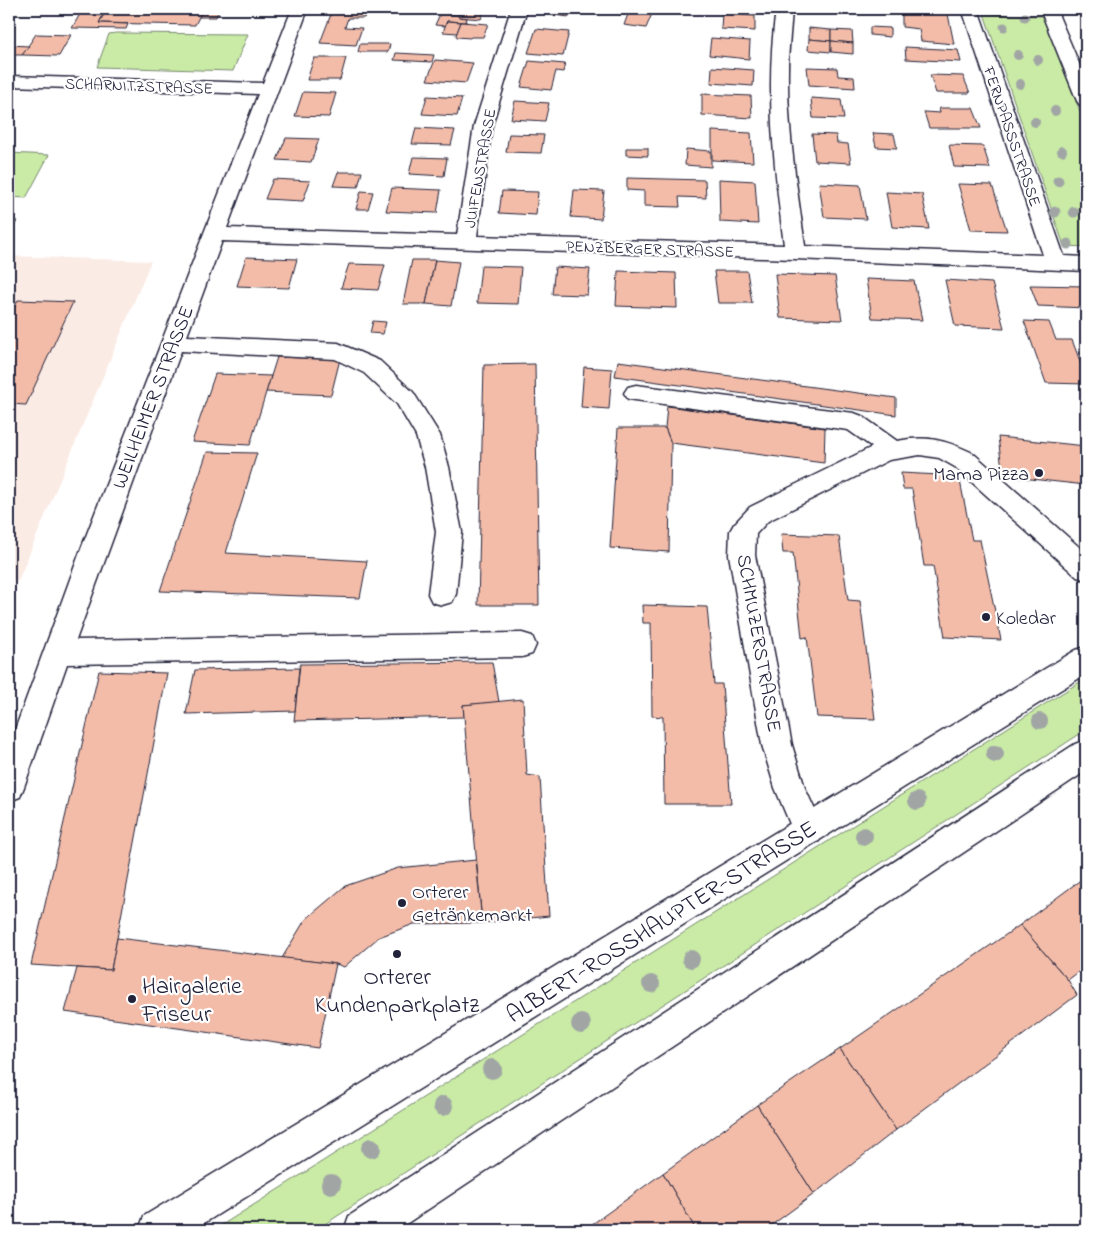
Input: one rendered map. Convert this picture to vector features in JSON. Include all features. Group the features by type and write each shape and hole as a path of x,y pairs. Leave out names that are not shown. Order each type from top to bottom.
{"street":[{"name":"WEILHEIMER STRASSE","path":"9,787 173,343 300,9"},
{"name":"JUIFENSTRASSE","path":"466,243 483,126 511,31 520,9"},
{"path":"784,9 779,40 779,113 795,252"},
{"name":"FERNPASSSTRASSE","path":"970,9 1056,263"},
{"path":"1048,9 1086,101"},
{"name":"SCHARNITZSTRASSE","path":"9,81 269,89"},
{"name":"PENZBERGER STRASSE","path":"214,234 795,252 1086,264"},
{"path":"173,343 338,351 372,366 405,398 428,435 437,467 449,532 442,594"},
{"path":"636,393 854,422 893,450"},
{"name":"SCHMUZERSTRASSE","path":"808,830 790,788 778,745 742,555 743,531 759,514 884,452 920,446 944,450 964,460 1086,569"},
{"path":"58,652 522,645"},
{"name":"ALBERT-ROSSHAUPTER-STRASSE","path":"158,1230 1086,659"},
{"path":"363,1230 1086,754"}],"shaded area":[{"path":"9,256 151,261 18,581 9,580"}],"green space":[{"path":"984,14 1042,16 1086,126 1086,247 1064,246"},
{"path":"109,34 248,34 233,71 97,67"},
{"path":"9,153 49,155 26,198 9,197"},
{"path":"1086,678 1086,730 316,1230 214,1230"}],"building":[{"path":"78,9 107,9 103,15 75,14"},
{"path":"107,9 203,9 195,25 99,23"},
{"path":"203,9 220,9 216,17 199,17"},
{"path":"333,9 367,9 364,18 348,18 345,27 362,28 356,45 320,43"},
{"path":"462,9 485,9 481,19 458,17"},
{"path":"543,9 573,9 569,17 541,13"},
{"path":"630,9 654,9 646,28 624,25"},
{"path":"836,9 871,9 870,13"},
{"path":"902,9 948,14 954,44 921,41 919,29 902,27"},
{"path":"722,13 755,16 755,31 721,29"},
{"path":"80,14 103,15 99,23 128,24 126,29 72,28"},
{"path":"440,14 459,15 458,17 467,18 466,22 447,21 445,26 435,25"},
{"path":"447,21 461,22 457,33 443,32"},
{"path":"461,22 488,24 483,37 457,37"},
{"path":"870,27 890,28 890,37 870,35"},
{"path":"809,28 831,30 831,41 809,39"},
{"path":"536,29 569,32 563,56 528,53"},
{"path":"831,30 852,31 853,43 831,41"},
{"path":"36,34 71,35 59,56 22,55"},
{"path":"711,38 750,41 749,59 709,55"},
{"path":"809,39 831,41 831,52 808,50"},
{"path":"831,41 853,43 853,54 831,52"},
{"path":"360,44 390,44 388,52 358,52"},
{"path":"9,45 29,46 22,55 9,55"},
{"path":"905,47 958,50 961,62 906,59"},
{"path":"396,53 434,55 432,62 394,60"},
{"path":"314,58 346,58 340,80 307,80"},
{"path":"435,60 473,63 466,83 427,80"},
{"path":"529,61 565,64 563,72 556,71 551,90 521,87"},
{"path":"712,67 754,70 753,86 711,83"},
{"path":"807,67 837,68 838,76 854,77 855,88 809,85"},
{"path":"930,75 963,76 970,93 936,93"},
{"path":"303,92 336,93 329,117 295,116"},
{"path":"702,94 751,96 752,118 702,115"},
{"path":"427,96 462,98 457,116 422,114"},
{"path":"811,98 841,100 844,119 813,118"},
{"path":"515,101 549,103 545,121 511,119"},
{"path":"939,108 973,108 981,128 929,128 924,112 940,113"},
{"path":"416,128 455,130 451,145 412,144"},
{"path":"712,131 751,133 753,162 712,160"},
{"path":"873,133 894,134 897,148 876,147"},
{"path":"509,134 544,135 541,153 506,152"},
{"path":"812,134 836,135 837,143 848,144 851,163 815,161"},
{"path":"286,138 319,139 311,162 277,160"},
{"path":"949,145 983,146 990,168 954,167"},
{"path":"626,148 648,148 648,156 626,155"},
{"path":"686,149 711,151 711,167 685,165"},
{"path":"413,157 447,158 444,176 409,174"},
{"path":"338,172 362,172 358,187 333,186"},
{"path":"627,178 705,180 706,198 679,197 680,207 644,206 644,191 627,190"},
{"path":"273,179 310,181 303,201 265,199"},
{"path":"719,179 755,181 758,224 720,222"},
{"path":"819,183 860,185 866,219 824,217"},
{"path":"958,184 992,185 1007,231 971,230"},
{"path":"392,188 441,190 437,213 386,211"},
{"path":"574,190 604,191 601,219 571,217"},
{"path":"361,191 373,192 368,209 356,209"},
{"path":"502,191 538,192 536,215 499,213"},
{"path":"886,192 922,194 929,229 892,227"},
{"path":"9,220 17,221 9,235"},
{"path":"246,257 297,259 289,288 237,286"},
{"path":"412,260 435,260 426,304 403,304"},
{"path":"435,260 459,262 451,306 426,304"},
{"path":"349,264 385,265 378,290 341,288"},
{"path":"481,266 521,267 518,304 477,303"},
{"path":"555,267 590,269 587,295 552,294"},
{"path":"618,271 676,273 677,308 616,306"},
{"path":"714,271 747,271 752,303 718,303"},
{"path":"775,274 835,276 842,320 780,318"},
{"path":"866,279 914,281 922,320 872,318"},
{"path":"945,280 992,283 1004,328 955,326"},
{"path":"1030,285 1086,286 1086,308 1038,306"},
{"path":"18,300 73,302 26,405 9,404 9,318"},
{"path":"373,321 386,322 383,334 370,333"},
{"path":"1024,321 1049,322 1056,340 1072,340 1086,377 1086,384 1046,383"},
{"path":"277,357 340,359 331,395 266,392"},
{"path":"618,361 896,398 896,415 615,376"},
{"path":"535,364 539,605 478,605 484,365"},
{"path":"584,367 612,369 609,409 581,407"},
{"path":"215,374 271,376 250,445 192,442"},
{"path":"667,406 825,428 824,463 671,443 665,428"},
{"path":"618,428 665,428 671,443 669,552 610,548"},
{"path":"998,437 1086,446 1086,485 1003,476"},
{"path":"207,452 257,453 226,553 367,561 360,598 160,591"},
{"path":"901,473 959,476 972,540 980,540 1001,640 945,637 933,566 924,566 912,489 903,489"},
{"path":"781,534 839,536 848,600 860,601 875,719 817,717 807,637 802,638 793,553 783,553"},
{"path":"642,605 707,607 714,684 722,684 731,804 664,804 663,717 652,716 651,623 643,623"},
{"path":"492,662 499,702 463,705 464,717 294,721 300,664"},
{"path":"299,668 295,711 186,714 195,670"},
{"path":"99,671 167,673 111,970 31,965"},
{"path":"523,699 527,775 540,777 549,916 482,923 463,705"},
{"name":"Orterer Getränkemarkt","path":"476,860 482,923 414,924 379,937 344,967 336,964 282,958 305,920 345,886 398,868"},
{"path":"1086,876 1086,966 1068,980 1020,925"},
{"path":"1020,925 1068,980 1077,995 896,1130 840,1049"},
{"path":"117,938 336,964 318,1048 65,1012 77,968 111,970"},
{"path":"840,1049 896,1130 814,1194 757,1105"},
{"path":"757,1105 814,1194 765,1230 696,1230 663,1173"},
{"path":"663,1173 696,1230 584,1230"}],"place":[{"name":"Mama Pizza","path":"1039,473"},
{"name":"Koledar","path":"986,617"},
{"name":"Orterer Getränkemarkt","path":"402,903"},
{"name":"Orterer Kundenparkplatz","path":"397,954"},
{"name":"Hairgalerie Friseur","path":"132,999"}]}
